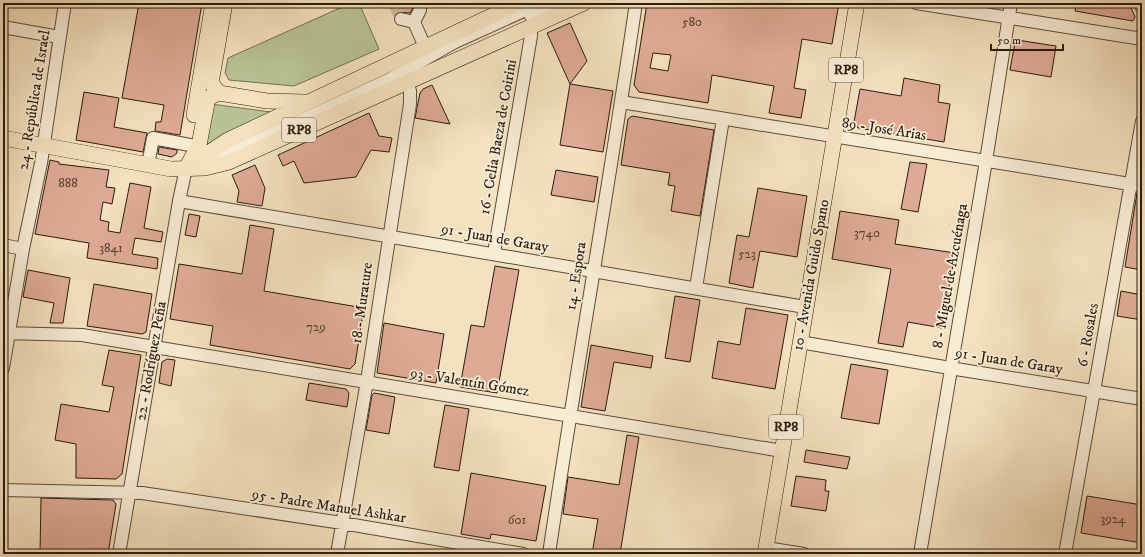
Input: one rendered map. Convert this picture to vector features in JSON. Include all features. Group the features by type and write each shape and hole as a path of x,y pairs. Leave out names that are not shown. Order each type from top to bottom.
{"main road":[{"name":"22 - Rodríguez Peña","path":"186,168 213,3"},
{"name":"22 - Rodríguez Peña","path":"186,168 199,145 213,92 224,3"},
{"name":"RP8","path":"3,138 171,169 205,168 229,162 403,70 425,47 519,3"},
{"name":"RP8","path":"186,168 220,144 306,102 531,27 584,3"},
{"name":"10 - Avenida Guido Spano","path":"766,551 805,307 857,3"},
{"path":"213,92 267,100 306,102"}],"street":[{"name":"24 - República de Israel","path":"3,368 6,333 42,163 43,145 65,3"},
{"path":"403,70 455,42 541,3"},
{"path":"403,70 459,49 561,3"},
{"name":"14 - Espora","path":"549,554 569,414 622,102 636,3"},
{"path":"916,3 1142,39"},
{"name":"8 - Miguel de Azcuénaga","path":"920,554 1011,3"},
{"path":"1140,3 1142,8"},
{"path":"414,22 420,10"},
{"path":"401,18 414,22 425,47"},
{"path":"3,27 59,37"},
{"name":"16 - Celia Baeza de Coirini","path":"494,254 532,36 531,27"},
{"name":"18 - Murature","path":"337,554 367,381 388,237 410,104 403,70"},
{"name":"89 - José Arias","path":"622,102 1136,185"},
{"path":"696,288 723,119"},
{"name":"6 - Rosales","path":"1065,554 1095,391 1136,185 1142,121"},
{"path":"148,165 153,138 190,145"},
{"name":"22 - Rodríguez Peña","path":"119,554 153,346 186,168"},
{"name":"91 - Juan de Garay","path":"179,202 805,307"},
{"path":"3,245 23,249"},
{"name":"93 - Valentín Gómez","path":"6,333 82,335 569,414 782,451"},
{"name":"91 - Juan de Garay","path":"800,342 1142,399"},
{"name":"95 - Padre Manuel Ashkar","path":"3,490 129,492 342,524 523,554"},
{"path":"766,551 804,554"}],"green space":[{"path":"351,3 359,3 379,49 294,86 229,80 225,73 228,58"},
{"path":"211,104 271,112 206,147"}],"building":[{"path":"139,3 163,6 163,3 202,3 180,135 155,131 156,122 161,122 164,105 122,98"},
{"path":"390,3 418,3 414,6 410,13 399,12 395,15"},
{"path":"422,3 437,3 427,8"},
{"path":"647,3 839,3 832,44 802,39 794,88 806,90 801,118 769,113 774,86 712,75 708,103 639,92 634,85","holes":["653,53 671,55 668,71 650,68"]},
{"path":"1077,3 1129,3 1135,17 1133,21 1075,11"},
{"path":"570,23 587,61 570,84 547,33"},
{"path":"1017,40 1056,46 1051,77 1010,70 1015,42"},
{"path":"904,78 940,85 938,102 950,104 944,142 858,128 854,122 860,89 901,96"},
{"path":"570,84 613,91 603,152 560,145"},
{"path":"432,85 450,124 415,118 420,93 423,89"},
{"path":"84,92 119,98 114,127 147,133 143,152 76,140"},
{"path":"369,113 379,136 392,138 389,152 371,150 356,177 304,183 294,161 283,166 278,155"},
{"path":"632,116 714,130 700,216 671,211 675,186 668,185 670,173 621,165 628,119"},
{"path":"159,147 177,150 177,153 172,157 158,154"},
{"path":"50,160 59,162 59,164 109,170 106,187 115,188 112,204 103,202 100,220 109,222 108,231 120,233 130,183 151,187 144,228 163,232 161,242 135,238 132,254 158,258 157,269 87,258 89,243 35,234"},
{"path":"910,162 927,164 918,212 901,209"},
{"path":"255,165 265,188 262,206 237,202 239,191 232,175"},
{"path":"556,170 598,177 594,202 551,195"},
{"path":"758,188 807,196 797,257 760,251 753,288 729,283 737,235 749,237"},
{"path":"1137,193 1142,193 1142,270 1125,267"},
{"path":"840,211 899,220 895,244 955,253 942,328 908,322 903,347 878,343 891,269 832,259"},
{"path":"189,214 200,216 196,237 185,235"},
{"path":"250,225 274,229 264,291 364,308 355,364 350,369 210,345 213,326 170,319 179,264 242,274"},
{"path":"495,266 519,270 497,393 460,387 471,325 484,327"},
{"path":"28,270 70,278 63,323 50,323 54,303 23,297"},
{"path":"94,284 152,294 146,332 142,334 87,326"},
{"path":"1121,291 1142,295 1142,320 1117,316"},
{"path":"675,296 700,300 690,362 665,358"},
{"path":"746,308 788,315 775,389 712,378 718,341 740,345"},
{"path":"384,323 444,334 436,383 377,373"},
{"path":"591,345 653,356 651,368 614,362 605,411 581,407"},
{"path":"109,350 141,355 122,474 116,479 76,478 76,444 55,440 61,404 109,412 114,387 102,385"},
{"path":"167,359 175,360 171,386 159,383 162,362"},
{"path":"851,364 888,370 879,424 841,418"},
{"path":"309,383 346,389 349,393 347,407 306,400"},
{"path":"374,393 395,397 389,434 366,430 372,395"},
{"path":"445,405 469,409 459,471 434,467"},
{"path":"627,435 639,437 620,554 592,554 598,519 563,514 568,477 619,485"},
{"path":"806,450 850,457 847,469 804,462"},
{"path":"471,473 546,486 536,541 491,534 490,539 461,534"},
{"path":"796,476 826,480 825,491 829,491 826,511 791,506"},
{"path":"1087,496 1142,505 1142,543 1081,533"},
{"path":"41,498 113,500 116,504 108,554 40,554"}],"tunnel":[{"path":"394,3 401,19"}]}
